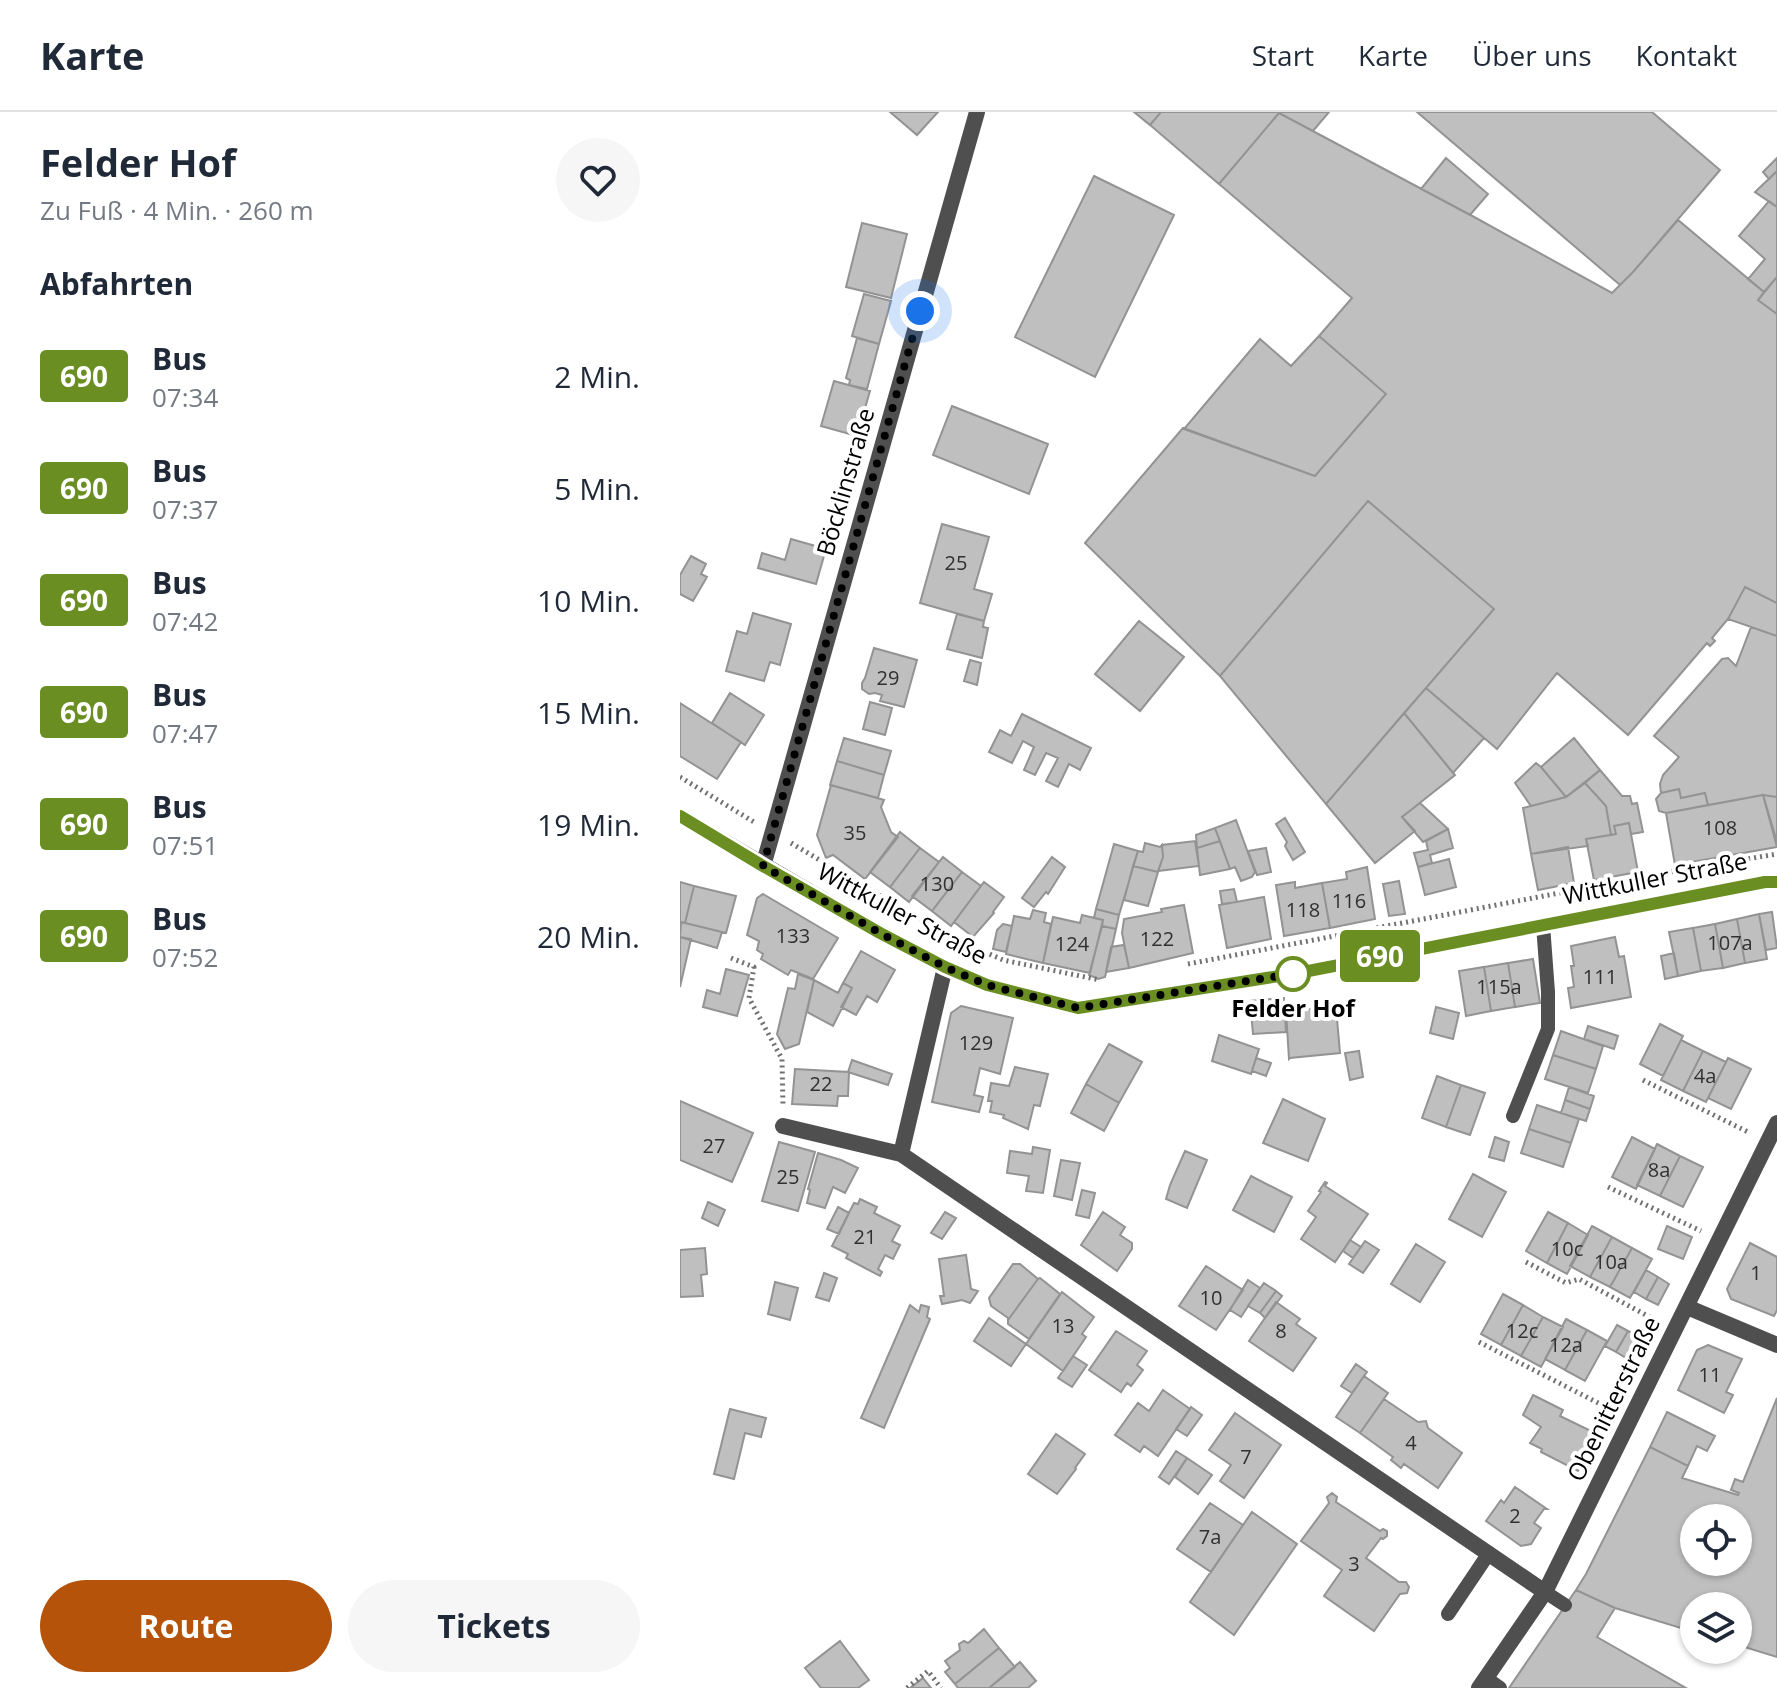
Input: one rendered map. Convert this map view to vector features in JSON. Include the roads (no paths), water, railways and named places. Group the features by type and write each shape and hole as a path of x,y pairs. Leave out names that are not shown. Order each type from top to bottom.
{"main road":[{"name":"Wittkuller Straße","path":"680,816 880,933 945,967 987,985 1078,1008 1283,976 1777,882"}],"street":[{"name":"Böcklinstraße","path":"763,866 977,112"},
{"path":"901,1154 945,967"},
{"name":"Obenitterstraße","path":"1488,1685 1545,1592 1777,1123"},
{"path":"783,1126 901,1154 1545,1592"},
{"path":"1687,1307 1777,1345"}],"lane":[{"name":"Wittkuller Straße","path":"1513,1116 1548,1029 1543,925"},
{"path":"1448,1614 1489,1553"},
{"path":"1545,1592 1565,1605"}],"place":[{"name":"Felder Hof","path":"1293,974"}]}
